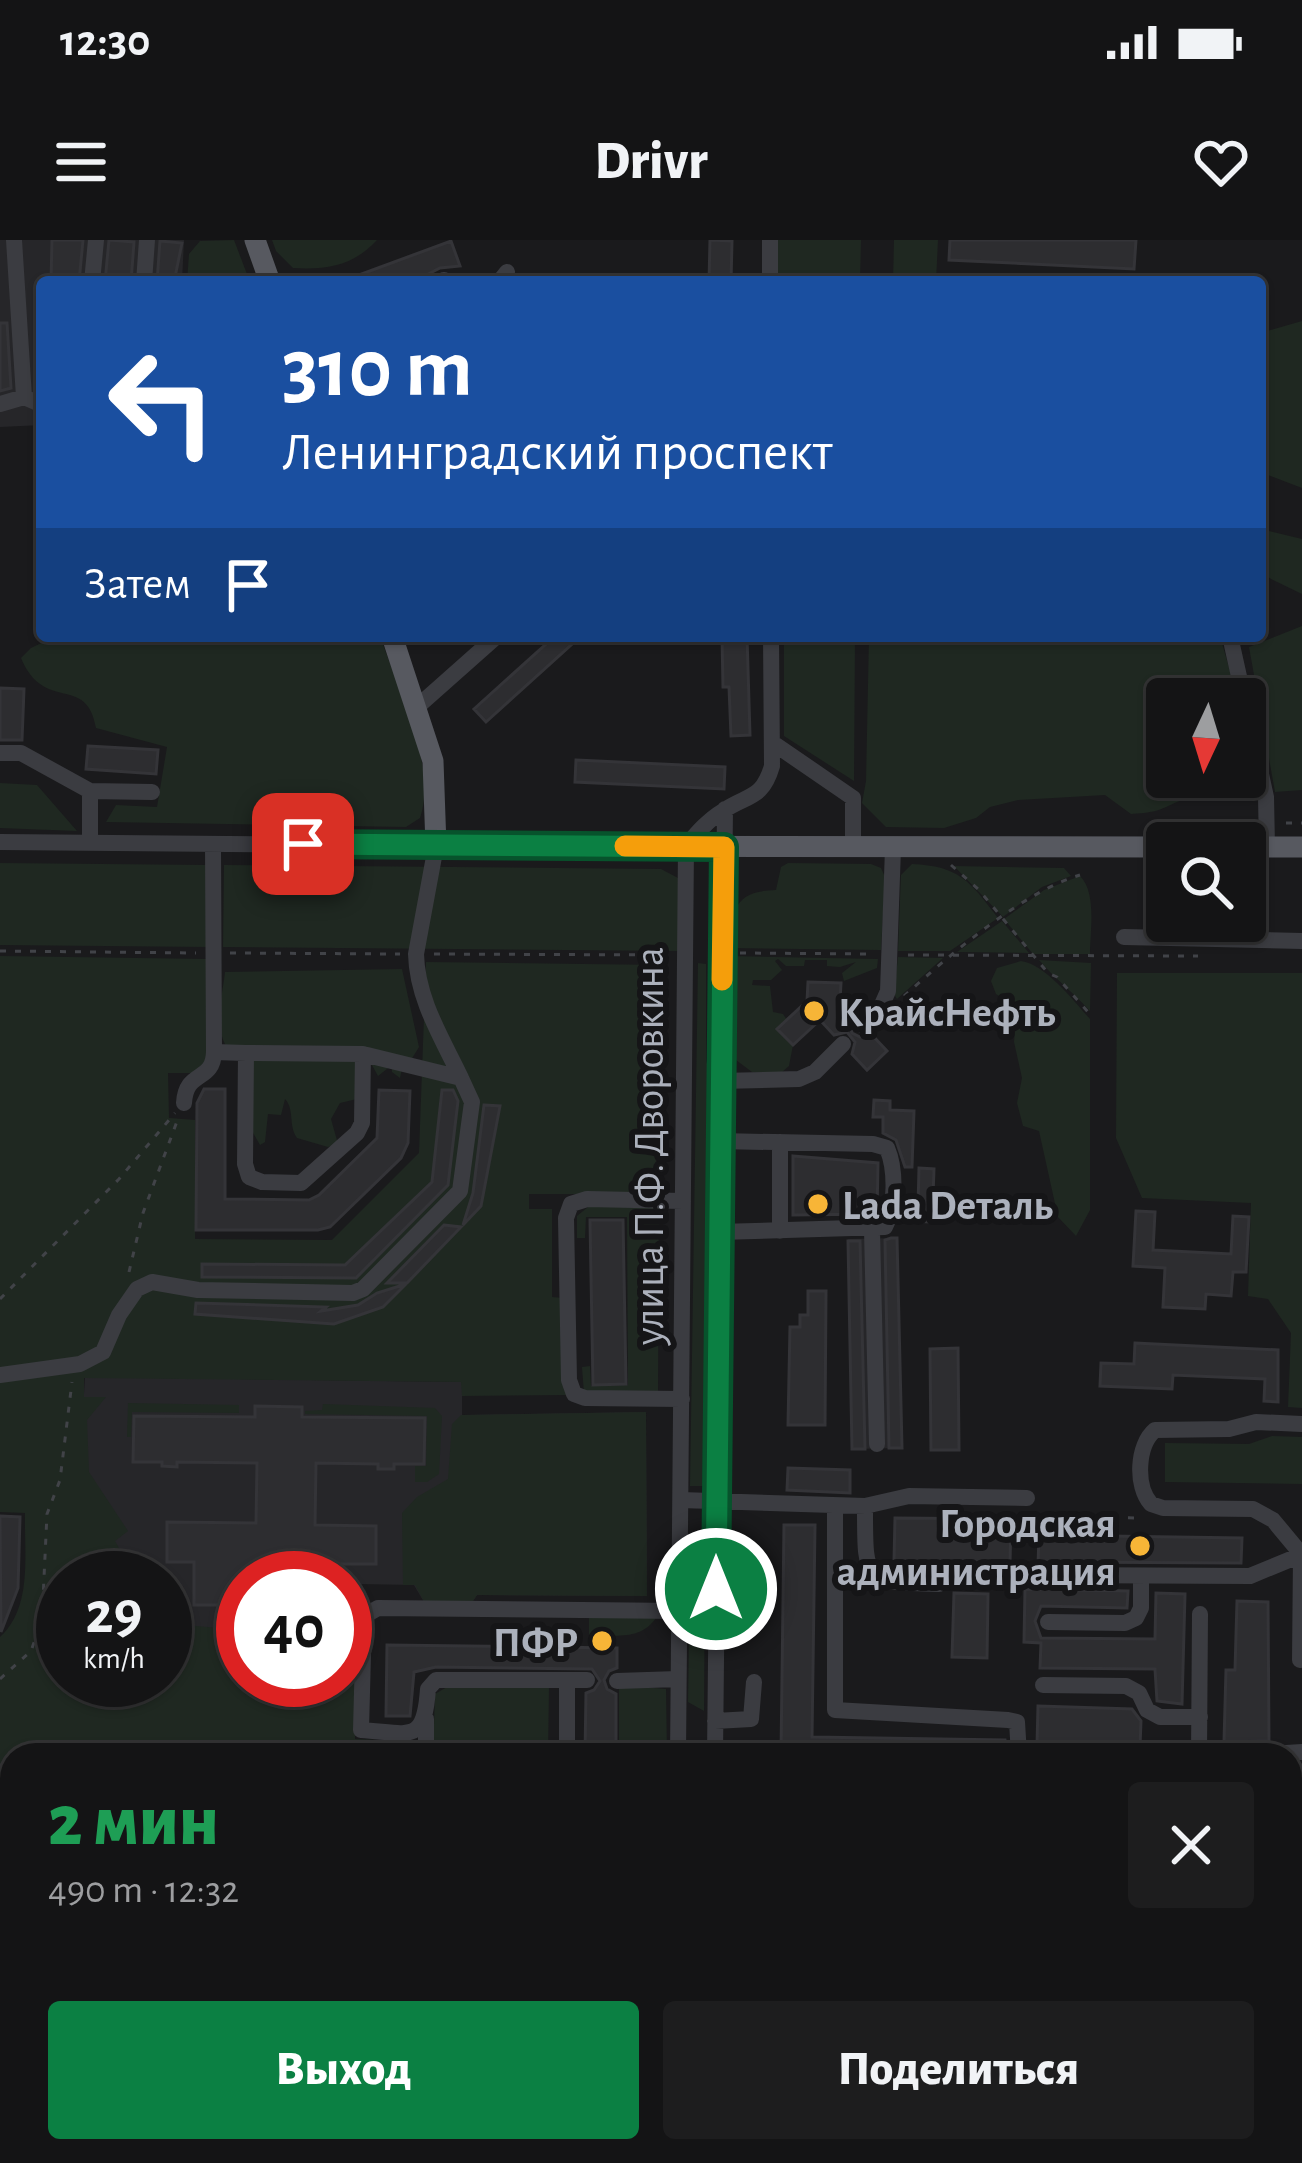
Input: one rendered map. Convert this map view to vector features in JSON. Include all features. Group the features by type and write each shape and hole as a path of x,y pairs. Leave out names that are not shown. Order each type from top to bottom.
{"main road":[{"path":"255,240 267,276"},
{"path":"394,642 433,761 436,845 1146,848"},
{"path":"1266,847 1302,848"}],"street":[{"path":"14,240 25,397"},
{"path":"93,276 96,240"},
{"path":"144,276 147,240"},
{"path":"770,240 770,276"},
{"path":"0,404 25,397 36,402"},
{"path":"417,707 490,642"},
{"path":"686,846 725,809 753,798 766,784 772,766 771,642"},
{"path":"1231,642 1240,678"},
{"path":"772,742 853,798 853,848"},
{"path":"0,752 21,753 90,790 152,792"},
{"path":"90,790 90,843"},
{"path":"1266,797 1267,823"},
{"name":"улица П.Ф. Дворовкина","path":"715,1743 725,809"},
{"path":"0,842 436,845 416,954 422,995 472,1102 460,1191 363,1288 341,1296 198,1290 152,1282 137,1289 103,1352 74,1366 0,1375"},
{"path":"184,1103 185,1087 214,1066 214,844"},
{"name":"улица П.Ф. Дворовкина","path":"678,1743 686,846"},
{"path":"862,1025 881,1007 888,991 893,848"},
{"path":"1124,938 1302,941"},
{"path":"720,1081 800,1079 815,1072 843,1045"},
{"path":"214,1052 363,1054 461,1078"},
{"path":"246,1053 245,1165 249,1177 301,1183 362,1124 363,1054"},
{"path":"718,1232 885,1227 891,1216 892,1161 886,1148 872,1144 719,1141"},
{"path":"780,1142 780,1231"},
{"path":"682,1399 585,1399 574,1394 569,1380 566,1218 571,1204 587,1199 683,1201"},
{"path":"872,1230 877,1444"},
{"path":"1300,1660 1302,1555 1273,1520 1253,1509 1163,1508 1151,1504 1141,1483 1143,1448 1146,1437 1155,1430 1229,1429 1256,1422 1302,1424"},
{"path":"681,1500 865,1506 909,1496 1027,1498"},
{"path":"836,1506 835,1710 1007,1720 1017,1722 1020,1743"},
{"path":"865,1506 866,1562 871,1573 882,1581 940,1584"},
{"path":"1050,1575 1250,1576 1302,1555"},
{"path":"1048,1622 1125,1623 1136,1618 1141,1608 1141,1576"},
{"path":"426,1718 412,1732 361,1730 367,1611 680,1611"},
{"path":"1199,1743 1200,1614"},
{"path":"617,1681 679,1679"},
{"path":"426,1743 428,1689 436,1680 587,1680"},
{"path":"567,1680 567,1743"},
{"path":"715,1721 751,1719 754,1682"},
{"path":"1043,1685 1126,1686 1139,1693 1147,1710 1160,1718 1200,1717"}],"path":[{"path":"1267,823 1302,823"},
{"path":"950,864 1089,1013"},
{"path":"898,1001 950,955 1043,889 1080,875"},
{"path":"0,951 684,956"},
{"path":"723,953 1212,956"},
{"path":"129,1271 143,1214 184,1103"},
{"path":"0,1299 119,1179 184,1103"},
{"path":"0,1679 31,1651 42,1620 47,1514 60,1480 74,1366"}],"shaded area":[{"path":"0,240 184,240 182,276 36,276 36,425 0,427"},
{"path":"234,240 248,276 187,276 189,254 200,241"},
{"path":"272,240 377,240 349,261 293,268"},
{"path":"777,240 861,240 860,276 777,276"},
{"path":"894,240 938,240 936,276 893,276"},
{"path":"1302,321 1302,488 1266,474 1266,331"},
{"path":"1269,531 1302,539 1302,594 1266,576"},
{"path":"1302,626 1302,790 1275,792 1266,742 1266,678 1255,678 1249,647"},
{"path":"44,642 382,642 420,751 424,798 420,818 406,827 106,822 116,805 157,807 167,747 96,728 84,702 41,685 30,675 21,658"},
{"path":"784,642 855,642 854,781 784,736"},
{"path":"869,642 1222,642 1232,678 1146,678 1146,798 1190,798 1131,814 1105,795 1018,800 944,828 886,827 862,803"},
{"path":"0,783 37,785 77,831 0,828"},
{"path":"0,863 208,865 207,947 0,945"},
{"path":"788,863 881,868 885,877 881,950 730,948 738,906 751,894 776,890 781,867"},
{"path":"912,864 941,868 962,878 998,918 950,951 898,951 901,875"},
{"path":"224,865 661,869 678,878 681,951 223,947"},
{"path":"954,866 1064,868 1071,876 1042,887 1003,917"},
{"path":"1080,876 1091,902 1090,954 1033,954 1004,919 1044,890"},
{"path":"1002,921 1029,953 957,952"},
{"path":"0,956 207,959 208,1073 168,1073 169,1118 195,1120 195,1239 332,1240 419,1153 426,962 661,965 655,1194 529,1194 529,1209 552,1209 552,1297 563,1298 568,1395 462,1396 461,1382 84,1378 84,1397 106,1397 87,1420 89,1472 128,1531 115,1541 121,1551 36,1551 36,1707 192,1707 192,1626 216,1628 216,1707 355,1707 355,1739 424,1743 0,1743 0,1637 11,1625 22,1595 25,1513 0,1512"},
{"path":"730,956 878,959 877,968 844,981 842,973 856,962 840,967 827,966 827,960 805,960 804,966 786,966 778,959 782,970 771,980 753,980 752,985 770,986 773,1012 787,1020 778,1030 793,1045 789,1066 781,1073 752,1072 736,1060"},
{"path":"898,957 943,958 897,999"},
{"path":"1039,960 1091,963 1090,1011 1051,973"},
{"path":"1021,961 1049,976 1090,1019 1090,1210 1076,1236 1058,1217 1039,1131 1023,1126 1017,1103 1022,1078 1014,1042 1017,1008 996,994 991,981 997,968"},
{"path":"698,963 706,964 706,1060 711,1079 705,1486 690,1486"},
{"path":"402,969 419,1047 411,1060 404,1059 400,1078 392,1072 392,1065 378,1076 367,1056 361,1098 340,1103 331,1119 338,1144 328,1147 297,1138 285,1099 281,1115 268,1114 265,1142 260,1145 248,1124 251,1047 230,1052 221,1034 225,972"},
{"path":"1117,973 1302,973 1302,1408 1288,1407 1291,1333 1268,1299 1248,1296 1251,1203 1142,1198 1116,1138"},
{"path":"588,1207 659,1207 658,1391 584,1393 582,1367 590,1366 591,1386 628,1385 627,1217 586,1217 585,1238 577,1238 577,1216"},
{"path":"897,1238 902,1448 852,1449 848,1239"},
{"path":"85,1377 462,1382 462,1415 646,1412 647,1596 477,1595 469,1607 427,1607 414,1585 372,1584 372,1551 216,1551 216,1693 192,1687 192,1551 75,1551"},
{"path":"128,1403 239,1405 239,1413 132,1412 131,1437 127,1437"},
{"path":"323,1404 435,1408 442,1416 439,1474 427,1482 415,1482 415,1466 426,1466 427,1416 305,1414 322,1410"},
{"path":"646,1412 647,1596 477,1595 469,1607 427,1607 415,1585 403,1585 402,1513 417,1497 448,1479 452,1424 461,1415"},
{"path":"1272,1436 1302,1437 1302,1484 1165,1482 1165,1443 1249,1444"},
{"path":"705,1565 704,1711 688,1702 690,1573"},
{"path":"589,1617 656,1618 635,1633 608,1636 589,1635"},
{"path":"619,1685 666,1689 667,1743 619,1743"},
{"path":"447,1687 549,1688 548,1743 433,1743 435,1694"},
{"path":"268,1707 356,1707 356,1730"}],"building":[{"path":"52,240 83,240 80,276 51,276"},
{"path":"109,240 134,242 131,276 106,276"},
{"path":"710,240 732,241 731,276 709,276"},
{"path":"950,240 1136,240 1134,269 949,260"},
{"path":"160,241 182,243 175,276 157,276"},
{"path":"451,241 460,266 425,276 356,276"},
{"path":"0,323 7,323 11,388 0,391"},
{"path":"548,642 574,642 486,722 474,709"},
{"path":"722,642 747,642 750,735 731,736 729,687 723,687"},
{"path":"0,688 24,689 22,740 0,740"},
{"path":"88,746 158,750 156,774 86,769"},
{"path":"576,760 725,767 724,789 575,782"},
{"path":"808,982 841,983 840,1001 853,1016 852,1033 871,1034 887,1051 867,1070 852,1054 855,1042 847,1032 834,1035 820,1020 793,1045 777,1029 807,1001"},
{"path":"204,1089 225,1089 225,1199 309,1200 319,1195 377,1138 379,1090 410,1091 408,1143 401,1158 330,1227 196,1230 197,1103"},
{"path":"442,1090 453,1090 458,1101 448,1185 356,1278 202,1277 202,1264 345,1265 432,1182"},
{"path":"874,1100 890,1101 890,1110 914,1111 912,1167 905,1167 896,1140 883,1133 883,1117 873,1117"},
{"path":"484,1105 500,1106 481,1206 463,1225 473,1193"},
{"path":"793,1156 878,1163 877,1214 793,1215"},
{"path":"919,1168 934,1169 932,1222 902,1221 905,1206 918,1207"},
{"path":"1136,1211 1155,1212 1153,1250 1231,1254 1233,1216 1249,1217 1246,1272 1233,1272 1231,1296 1206,1294 1205,1309 1163,1307 1165,1268 1133,1266"},
{"path":"590,1220 623,1220 626,1384 593,1385"},
{"path":"444,1225 461,1227 407,1283 387,1283"},
{"path":"897,1238 902,1448 889,1448 885,1240"},
{"path":"848,1241 860,1241 865,1449 852,1449"},
{"path":"406,1284 383,1307 334,1324 195,1314 196,1303 326,1307 321,1311 358,1305"},
{"path":"808,1291 826,1291 825,1425 788,1425 790,1327 800,1327 800,1315 808,1315"},
{"path":"1135,1343 1278,1350 1278,1402 1264,1401 1265,1379 1173,1375 1172,1389 1100,1386 1101,1363 1134,1364"},
{"path":"958,1348 959,1450 931,1450 930,1349"},
{"path":"255,1406 302,1407 302,1417 425,1418 424,1464 378,1469 378,1464 316,1463 315,1525 376,1526 376,1564 372,1564 372,1551 216,1551 216,1605 194,1605 192,1551 167,1551 167,1522 256,1523 257,1463 177,1462 177,1467 133,1462 134,1416 255,1417"},
{"path":"788,1468 850,1470 850,1493 787,1490"},
{"path":"0,1516 20,1517 18,1588 1,1632"},
{"path":"895,1518 1011,1519 1010,1563 894,1561"},
{"path":"784,1525 815,1525 812,1737 1005,1743 781,1743"},
{"path":"1039,1535 1242,1538 1241,1563 1050,1562 1038,1566"},
{"path":"1025,1589 1128,1591 1127,1608 1041,1606 1035,1621 1041,1638 1155,1639 1156,1593 1185,1594 1182,1704 1157,1701 1155,1669 1040,1668 1041,1643 1024,1642"},
{"path":"954,1593 988,1594 987,1658 952,1657"},
{"path":"1237,1601 1268,1602 1269,1741 1224,1742 1226,1670 1235,1670"},
{"path":"387,1645 617,1648 617,1668 604,1680 616,1694 616,1743 585,1743 586,1693 600,1681 592,1669 436,1667 414,1672 410,1716 386,1716"},
{"path":"1038,1706 1132,1709 1141,1721 1140,1743 1037,1743"}],"slow traffic":[{"path":"625,846 724,847 722,980"}],"place":[{"name":"КрайсНефть","path":"814,1011"},
{"name":"Lada Dеталь","path":"818,1204"},
{"name":"Городская администрация","path":"1140,1546"},
{"name":"ПФР","path":"602,1641"}],"route":[{"path":"303,844 724,847 716,1589"}]}
